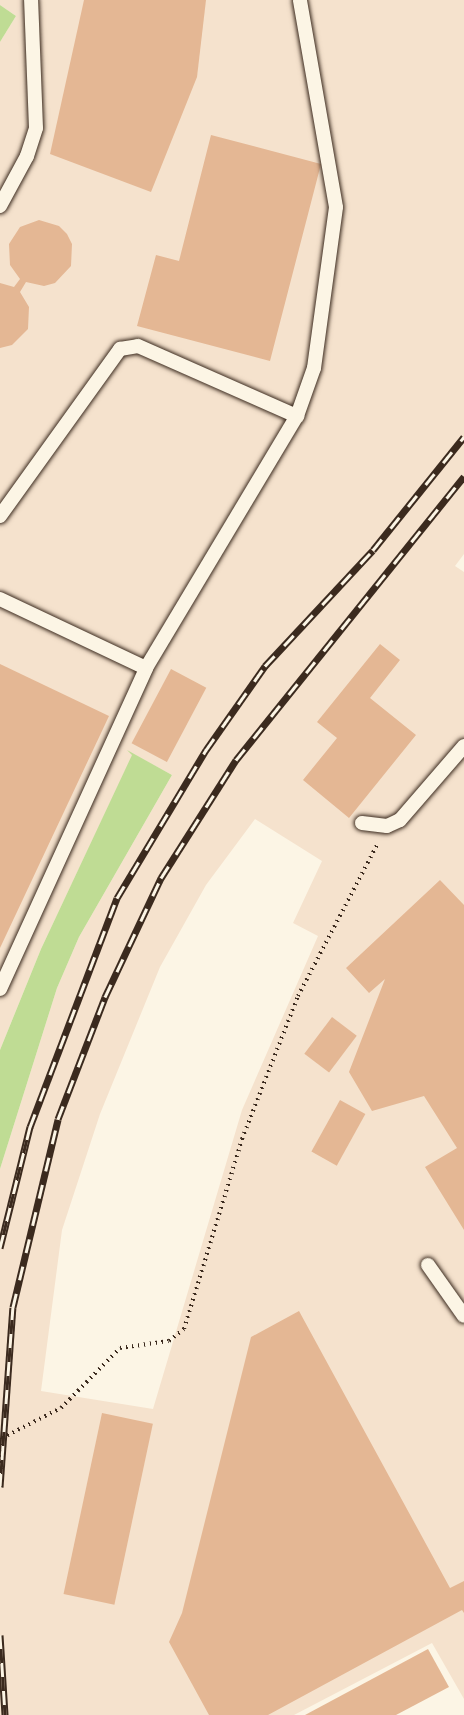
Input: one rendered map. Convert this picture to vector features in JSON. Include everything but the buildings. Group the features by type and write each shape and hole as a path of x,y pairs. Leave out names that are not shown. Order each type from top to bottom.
{"lane":[{"path":"0,206 27,156 36,128 32,0"},
{"path":"0,988 146,668 297,416 314,368 336,207 300,0"},
{"path":"0,516 120,349 138,346 297,416"},
{"path":"0,599 146,668"},
{"path":"362,823 387,826 400,820 464,746"},
{"path":"428,1265 464,1316"}],"path":[{"path":"0,1487 2,1438 61,1408 120,1348 169,1341 184,1329 242,1139 298,996 387,826"}],"shaded area":[{"path":"0,0 464,0 464,554 455,566 464,572 464,1699 432,1643 294,1715 0,1715 0,1169 57,988 79,937 172,775 133,754 41,949 0,1050 0,42 16,16 0,5","holes":["255,819 322,861 293,923 318,936 242,1110 153,1409 41,1391 62,1230 100,1114 160,967 206,885"]}],"green space":[{"path":"0,5 16,16 0,42"},
{"path":"127,750 172,775 79,937 57,988 0,1169 0,1050 41,949 132,755"}],"railway":[{"path":"0,1248 30,1127 117,898 206,750 265,666 373,550 464,437"},
{"path":"0,1487 13,1307 58,1119 105,997 161,878 236,760 464,476"},
{"path":"0,1635 5,1715"}]}
